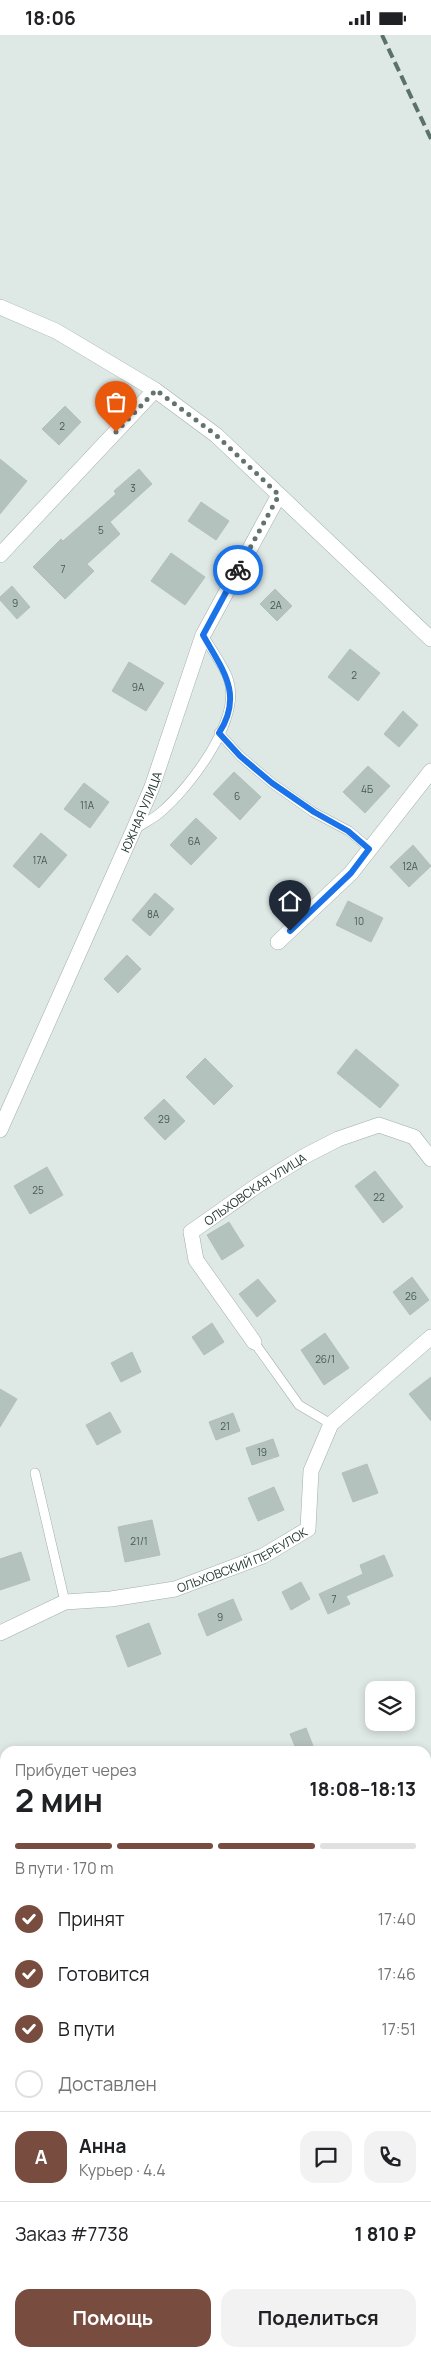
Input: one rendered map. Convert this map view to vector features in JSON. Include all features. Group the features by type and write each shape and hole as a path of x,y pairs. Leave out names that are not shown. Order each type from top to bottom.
{"street":[{"path":"0,307 56,331 156,390 216,435 428,632"},
{"path":"0,555 156,390"},
{"name":"ЮЖНАЯ УЛИЦА","path":"0,1130 155,778 203,635 279,495"},
{"path":"278,942 351,873 431,771"},
{"name":"ОЛЬХОВСКАЯ УЛИЦА","path":"254,1341 196,1260 191,1232 258,1185 305,1157 338,1139 379,1125 414,1137 431,1159"},
{"name":"ОЛЬХОВСКИЙ ПЕРЕУЛОК","path":"0,1633 65,1602 111,1599 175,1589 264,1556 308,1529 311,1471 331,1424 431,1337"}],"lane":[{"path":"134,829 160,812 203,766 227,720 230,700 228,679 203,635"},
{"path":"219,733 240,756 272,783 314,812 348,831 369,849"},
{"path":"254,1341 299,1405 331,1424"},
{"path":"35,1473 65,1602"}],"building":[{"path":"65,406 81,422 59,445 42,429"},
{"path":"0,459 27,481 0,514"},
{"path":"139,469 152,484 110,522 120,534 87,564 94,571 65,599 33,567 61,539 63,541 116,494 114,491"},
{"path":"201,502 229,521 216,540 188,521"},
{"path":"171,553 205,577 185,605 151,581"},
{"path":"12,586 30,607 17,619 0,600 0,597"},
{"path":"275,589 292,606 277,621 260,604"},
{"path":"350,649 380,673 358,701 328,677"},
{"path":"129,662 164,683 146,711 112,691"},
{"path":"403,711 418,725 399,747 384,734"},
{"path":"368,766 390,786 365,813 343,792"},
{"path":"234,772 261,797 240,820 213,794"},
{"path":"84,783 109,802 90,828 64,809"},
{"path":"196,818 217,838 191,865 170,845"},
{"path":"41,833 67,855 39,888 13,866"},
{"path":"413,845 431,866 409,887 390,867"},
{"path":"155,893 174,909 150,936 132,920"},
{"path":"348,901 383,918 371,942 336,925"},
{"path":"127,955 141,969 118,993 104,979"},
{"path":"356,1049 399,1085 380,1108 337,1073"},
{"path":"205,1058 233,1086 214,1105 186,1077"},
{"path":"164,1099 185,1121 165,1140 144,1118"},
{"path":"47,1167 63,1195 30,1214 14,1186"},
{"path":"375,1171 403,1207 383,1223 355,1186"},
{"path":"229,1222 244,1246 222,1260 207,1235"},
{"path":"412,1277 429,1300 410,1315 393,1292"},
{"path":"258,1279 276,1301 257,1317 239,1294"},
{"path":"212,1323 224,1342 204,1355 192,1337"},
{"path":"325,1333 349,1368 324,1385 301,1350"},
{"path":"132,1352 141,1372 121,1382 111,1363"},
{"path":"431,1377 431,1421 409,1394"},
{"path":"0,1389 17,1399 0,1427"},
{"path":"110,1412 121,1432 97,1445 86,1425"},
{"path":"233,1413 240,1431 216,1440 209,1422"},
{"path":"273,1439 279,1456 252,1465 246,1448"},
{"path":"367,1464 378,1493 353,1502 342,1473"},
{"path":"274,1487 284,1510 258,1521 248,1498"},
{"path":"152,1520 160,1555 125,1562 118,1527"},
{"path":"21,1552 30,1580 0,1590 0,1559"},
{"path":"384,1555 393,1576 346,1596 350,1604 328,1614 319,1594 363,1574 360,1565"},
{"path":"301,1582 310,1599 291,1610 282,1592"},
{"path":"233,1599 242,1620 207,1636 198,1614"},
{"path":"149,1623 161,1654 128,1667 116,1636"},
{"path":"306,1728 313,1746 295,1746 290,1734"}],"railway":[{"path":"382,35 431,139"}],"way so far":[{"path":"116,432 156,390 216,435 279,495 238,570"}],"route":[{"path":"238,570 203,635 228,679 230,700 227,720 219,733 240,756 272,783 314,812 348,831 369,849 351,873 290,931"}]}
